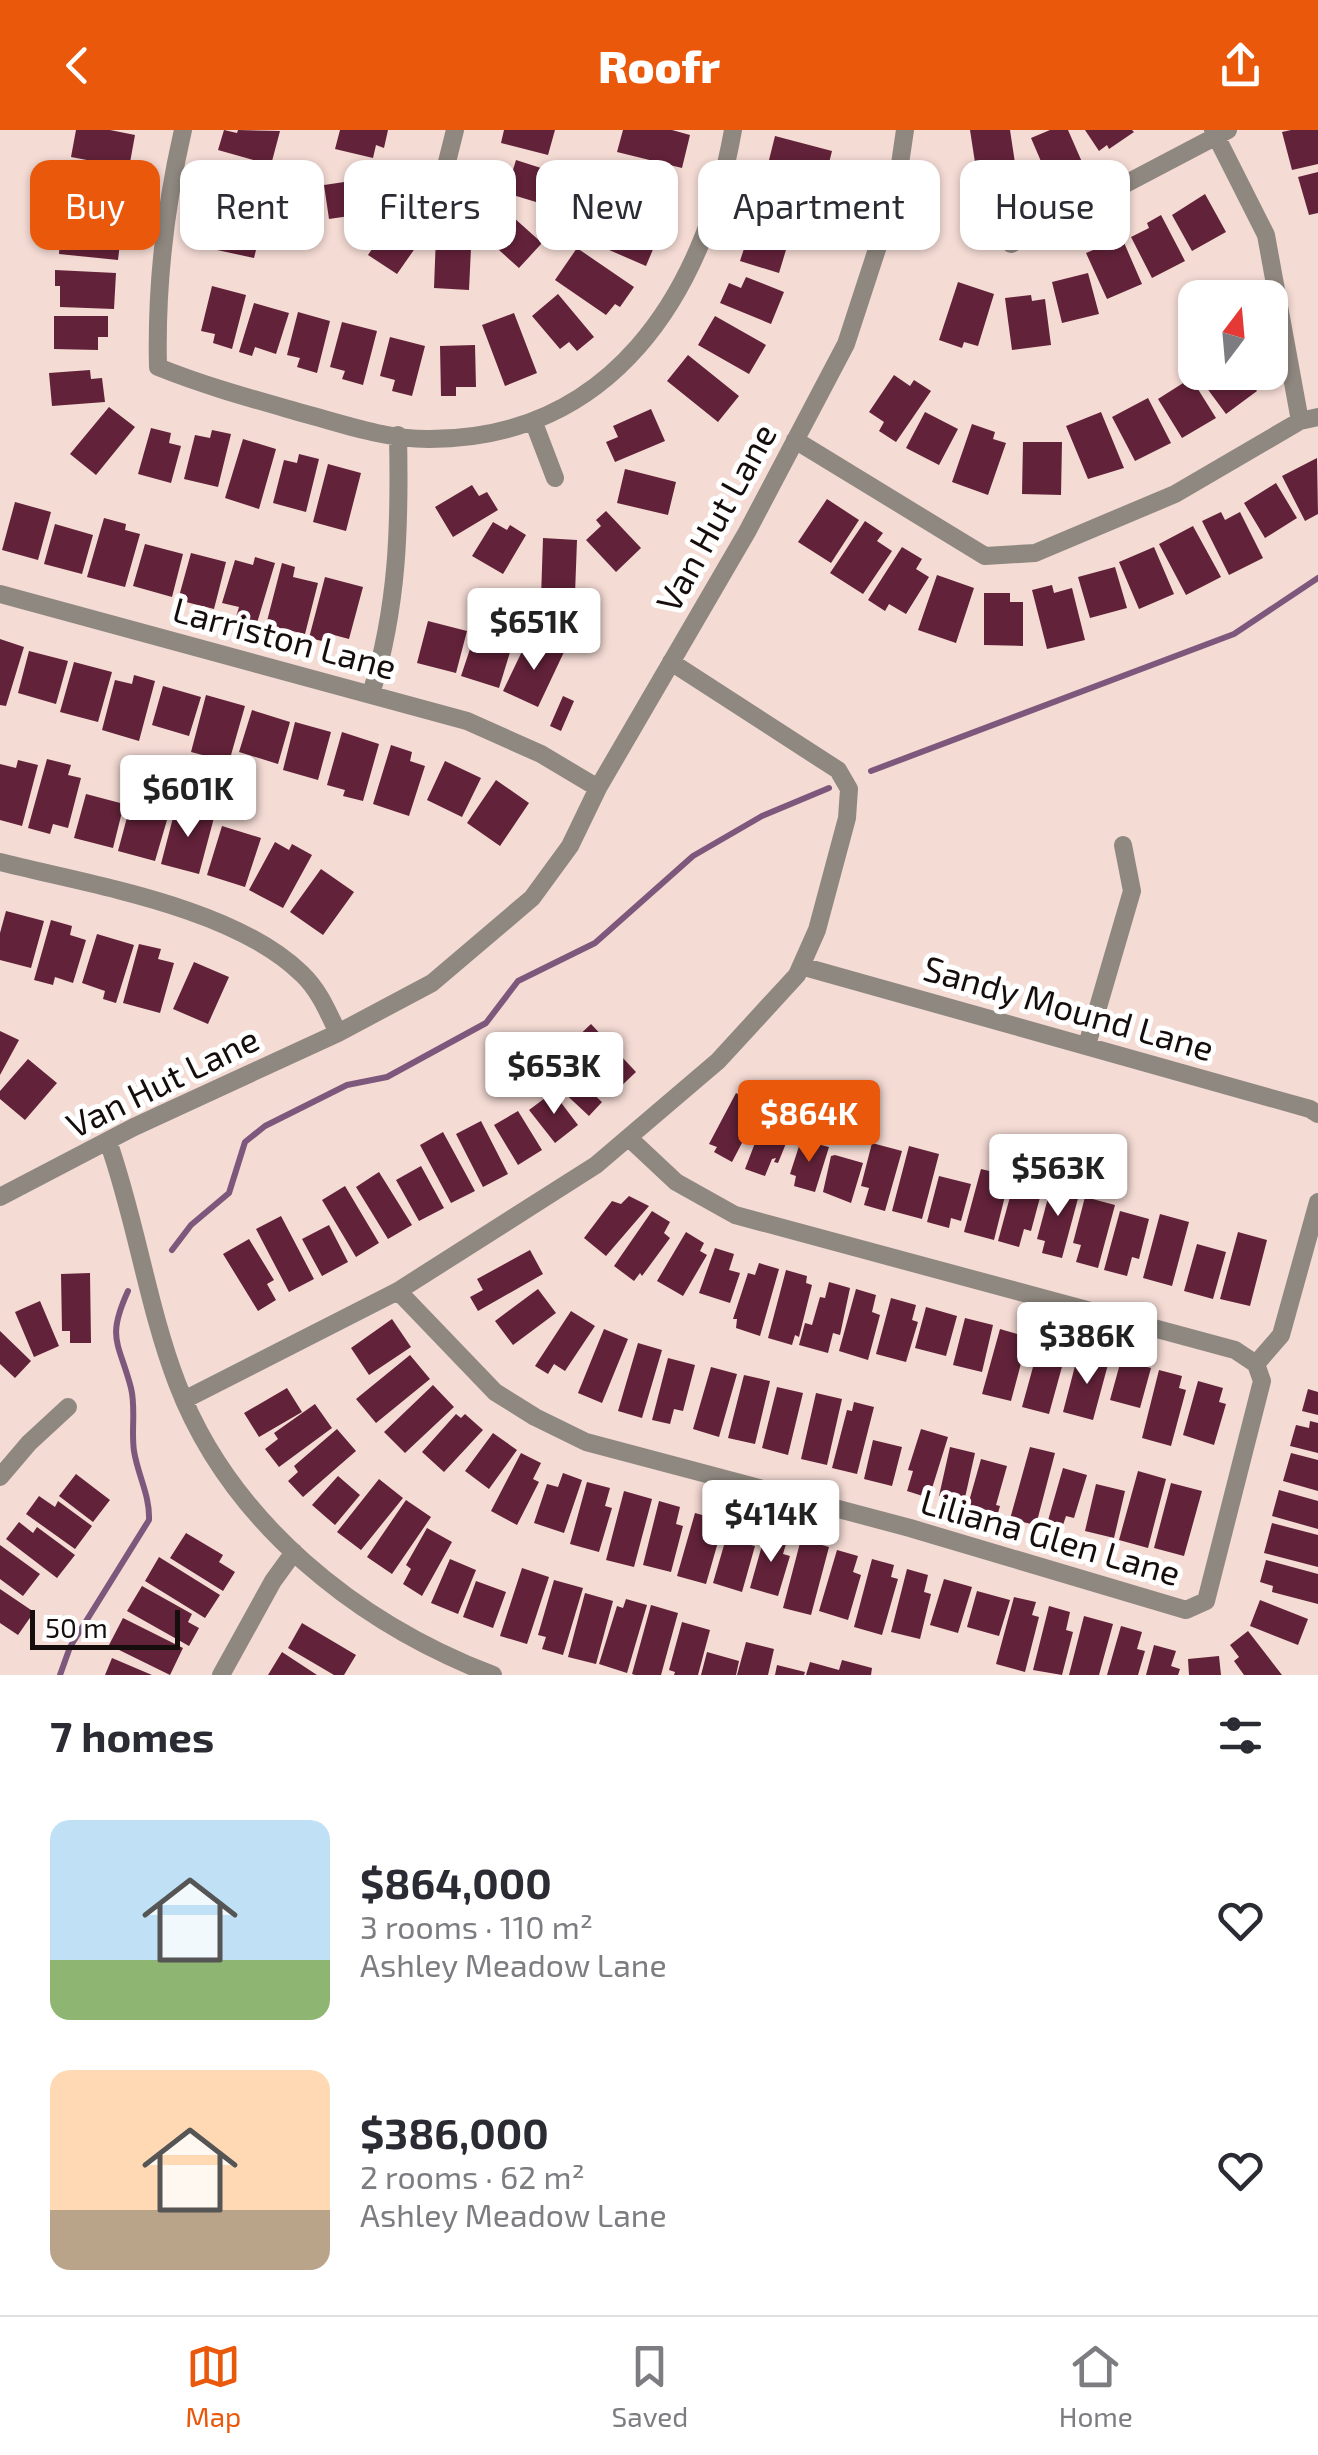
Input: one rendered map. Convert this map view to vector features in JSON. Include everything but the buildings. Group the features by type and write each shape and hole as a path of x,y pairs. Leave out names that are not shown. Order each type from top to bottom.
{"street":[{"path":"182,130 157,312 158,366 198,384 370,432 424,439 471,437 534,423 611,377 636,352 667,308 696,250 733,130"},
{"path":"448,160 455,130"},
{"name":"Van Hut Lane","path":"0,1198 432,983 532,898 570,846 598,788 846,344 896,191 905,130"},
{"path":"795,440 985,556 1036,552 1157,501 1309,419 1266,235 1219,133 1130,180"},
{"path":"534,423 555,478"},
{"path":"371,694 388,637 394,596 399,522 398,436"},
{"name":"Larriston Lane","path":"0,594 371,694 500,733 598,788"},
{"path":"184,1400 398,1291 596,1165 718,1061 798,976 817,930 847,818 849,788 838,770 671,662"},
{"path":"1087,1045 1132,890 1124,845"},
{"path":"0,862 170,906 240,932 301,972 317,991 338,1032"},
{"name":"Sandy Mound Lane","path":"801,966 1318,1114"},
{"path":"630,1138 676,1182 735,1215 1235,1350 1256,1364 1280,1335 1318,1202"},
{"path":"108,1141 123,1184 152,1306 184,1400 218,1463 246,1502 294,1552 389,1625 450,1659 492,1675"},
{"name":"Liliana Glen Lane","path":"398,1291 495,1392 534,1417 586,1442 910,1528 1186,1610 1206,1601 1210,1587 1262,1382 1256,1364"},
{"path":"0,1477 28,1443 68,1408"},
{"path":"220,1675 273,1580 294,1552"}],"waterway":[{"path":"871,771 1234,634 1318,578"},
{"path":"172,1250 191,1225 229,1193 245,1142 265,1126 347,1085 387,1077 486,1023 518,981 595,943 693,856 762,816 829,788"},
{"path":"60,1675 70,1647 149,1520 134,1451 132,1396 116,1331 128,1291"}]}
